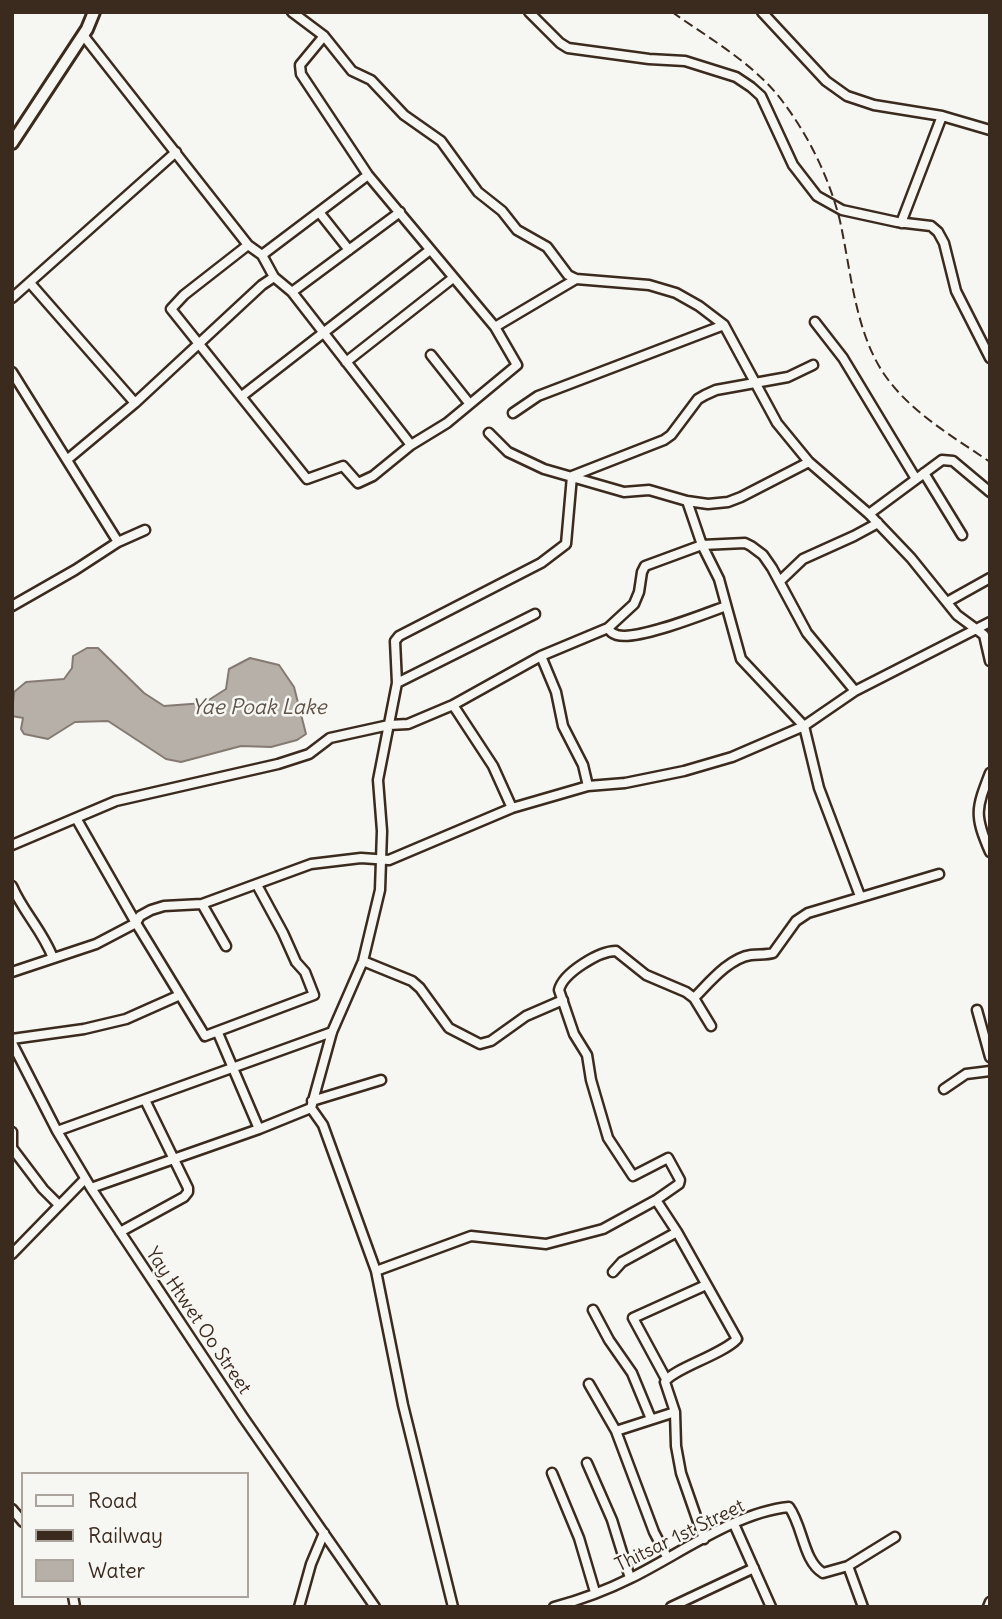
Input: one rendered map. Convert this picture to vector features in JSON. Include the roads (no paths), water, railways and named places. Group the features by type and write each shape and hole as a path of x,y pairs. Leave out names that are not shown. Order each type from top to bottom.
{"street":[{"path":"12,143 83,35 94,12"},
{"path":"292,12 324,36 346,65 371,80 404,115 441,141 478,192 502,211 517,230 547,247 568,275 576,279 649,285 676,293 724,325 777,424 808,462 869,514 911,558 957,615 984,635 990,661"},
{"path":"529,12 568,48 685,61 736,77 761,96 787,153 802,179 817,196 842,211 931,226 938,232 944,243 956,291 990,359"},
{"path":"762,12 826,81 847,96 874,105 942,116 990,130"},
{"path":"83,35 248,245 262,256 274,277 292,292 411,445"},
{"path":"248,245 171,309 307,480 343,466 358,483 373,476 411,445 447,423 517,365 495,327 368,174 300,74 300,65 324,36"},
{"path":"901,223 942,116"},
{"path":"12,298 176,152"},
{"path":"262,256 368,174"},
{"path":"319,212 349,250"},
{"path":"292,292 400,212"},
{"path":"242,396 430,250"},
{"path":"68,459 135,403 262,285 274,277"},
{"path":"346,362 453,278"},
{"path":"495,327 576,279"},
{"path":"30,283 135,403"},
{"path":"815,322 843,358 916,479"},
{"path":"513,413 538,397 724,325"},
{"path":"431,355 469,403"},
{"path":"572,476 664,440 676,429 698,399 705,395 716,390 788,377 813,365"},
{"path":"12,372 118,542"},
{"path":"489,433 508,452 544,469 624,492 649,490 708,504 728,502 808,462"},
{"path":"869,514 942,460 948,459 990,492"},
{"path":"924,473 962,535"},
{"path":"453,1607 403,1405 376,1271 323,1125 312,1104 332,1032 363,961 380,890 382,831 378,780 397,684 395,641 399,636 541,563 562,548 566,544 572,476"},
{"path":"687,501 702,545 719,579 740,659 804,726 819,788 860,896"},
{"path":"780,581 803,559 877,523"},
{"path":"12,606 118,542 145,530"},
{"path":"12,845 116,801 278,764 309,754 330,738 389,725 408,724 453,705 541,656 608,628 634,604 645,566 702,545 745,543 763,555 807,633 855,691"},
{"path":"947,603 990,578"},
{"path":"608,628 615,635 621,636 640,633 676,624 726,606"},
{"path":"397,684 535,614"},
{"path":"12,972 96,944 136,923 140,916 151,909 202,904 311,864 361,858 389,860 512,808 588,786 625,783 684,771 732,757 804,726 855,691 975,627 990,622"},
{"path":"541,656 556,692 563,726 583,765 588,786"},
{"path":"453,705 493,766 512,808"},
{"path":"990,773 977,809 981,830 990,852"},
{"path":"76,818 202,1034 209,1036 218,1033 314,995 305,972 296,962 257,885"},
{"path":"694,998 739,959 773,953 796,921 808,913 939,874"},
{"path":"12,886 46,938 53,958"},
{"path":"202,904 226,946"},
{"path":"376,1271 471,1236 546,1244 603,1229 679,1184 680,1180 668,1158 636,1176 631,1174 608,1138 591,1080 587,1055 574,1034 559,990 565,977 590,960 610,951 621,954 646,975 694,998 711,1026"},
{"path":"363,961 412,981 449,1028 480,1044 491,1041 526,1016 563,1000"},
{"path":"12,1041 126,1019 180,995"},
{"path":"978,1010 990,1057"},
{"path":"57,1131 332,1032"},
{"path":"218,1033 260,1129"},
{"name":"Yay Htwet Oo Street","path":"12,1041 57,1131 85,1179 243,1417 375,1607"},
{"path":"944,1089 966,1074 990,1071"},
{"path":"91,1188 260,1129 312,1104 381,1080"},
{"path":"120,1233 184,1197 188,1192 145,1100"},
{"path":"12,1132 12,1148 58,1204"},
{"path":"12,1254 85,1179"},
{"path":"656,1200 737,1339 701,1363 666,1379"},
{"path":"614,1272 622,1262 677,1232"},
{"path":"704,1539 681,1473 676,1446 675,1412 666,1379 633,1318 706,1286"},
{"path":"593,1310 609,1340 632,1373 651,1419"},
{"path":"589,1384 617,1431 654,1532 667,1557"},
{"path":"617,1431 675,1412"},
{"path":"587,1463 612,1520 630,1578"},
{"path":"552,1473 579,1538 595,1592"},
{"name":"Thitsar 1st Street","path":"554,1607 572,1604 630,1578 734,1524 789,1507 797,1517 814,1568 823,1573 848,1566 895,1537"},
{"path":"734,1524 771,1607"},
{"path":"299,1607 311,1564 324,1533"},
{"path":"848,1566 863,1607"},
{"path":"671,1607 754,1568"}],"water":[{"name":"Yae Poak Lake","path":"87,648 98,648 144,693 164,706 204,703 226,689 229,669 250,658 279,665 294,687 306,734 297,740 271,747 241,746 181,762 166,759 108,721 75,722 48,739 24,734 21,729 23,718 12,716 14,692 26,682 64,679 72,668 73,656"}],"railway":[{"path":"672,12 746,64 772,88 793,115 831,190 860,320 874,357 894,388 919,412 990,462"}]}
